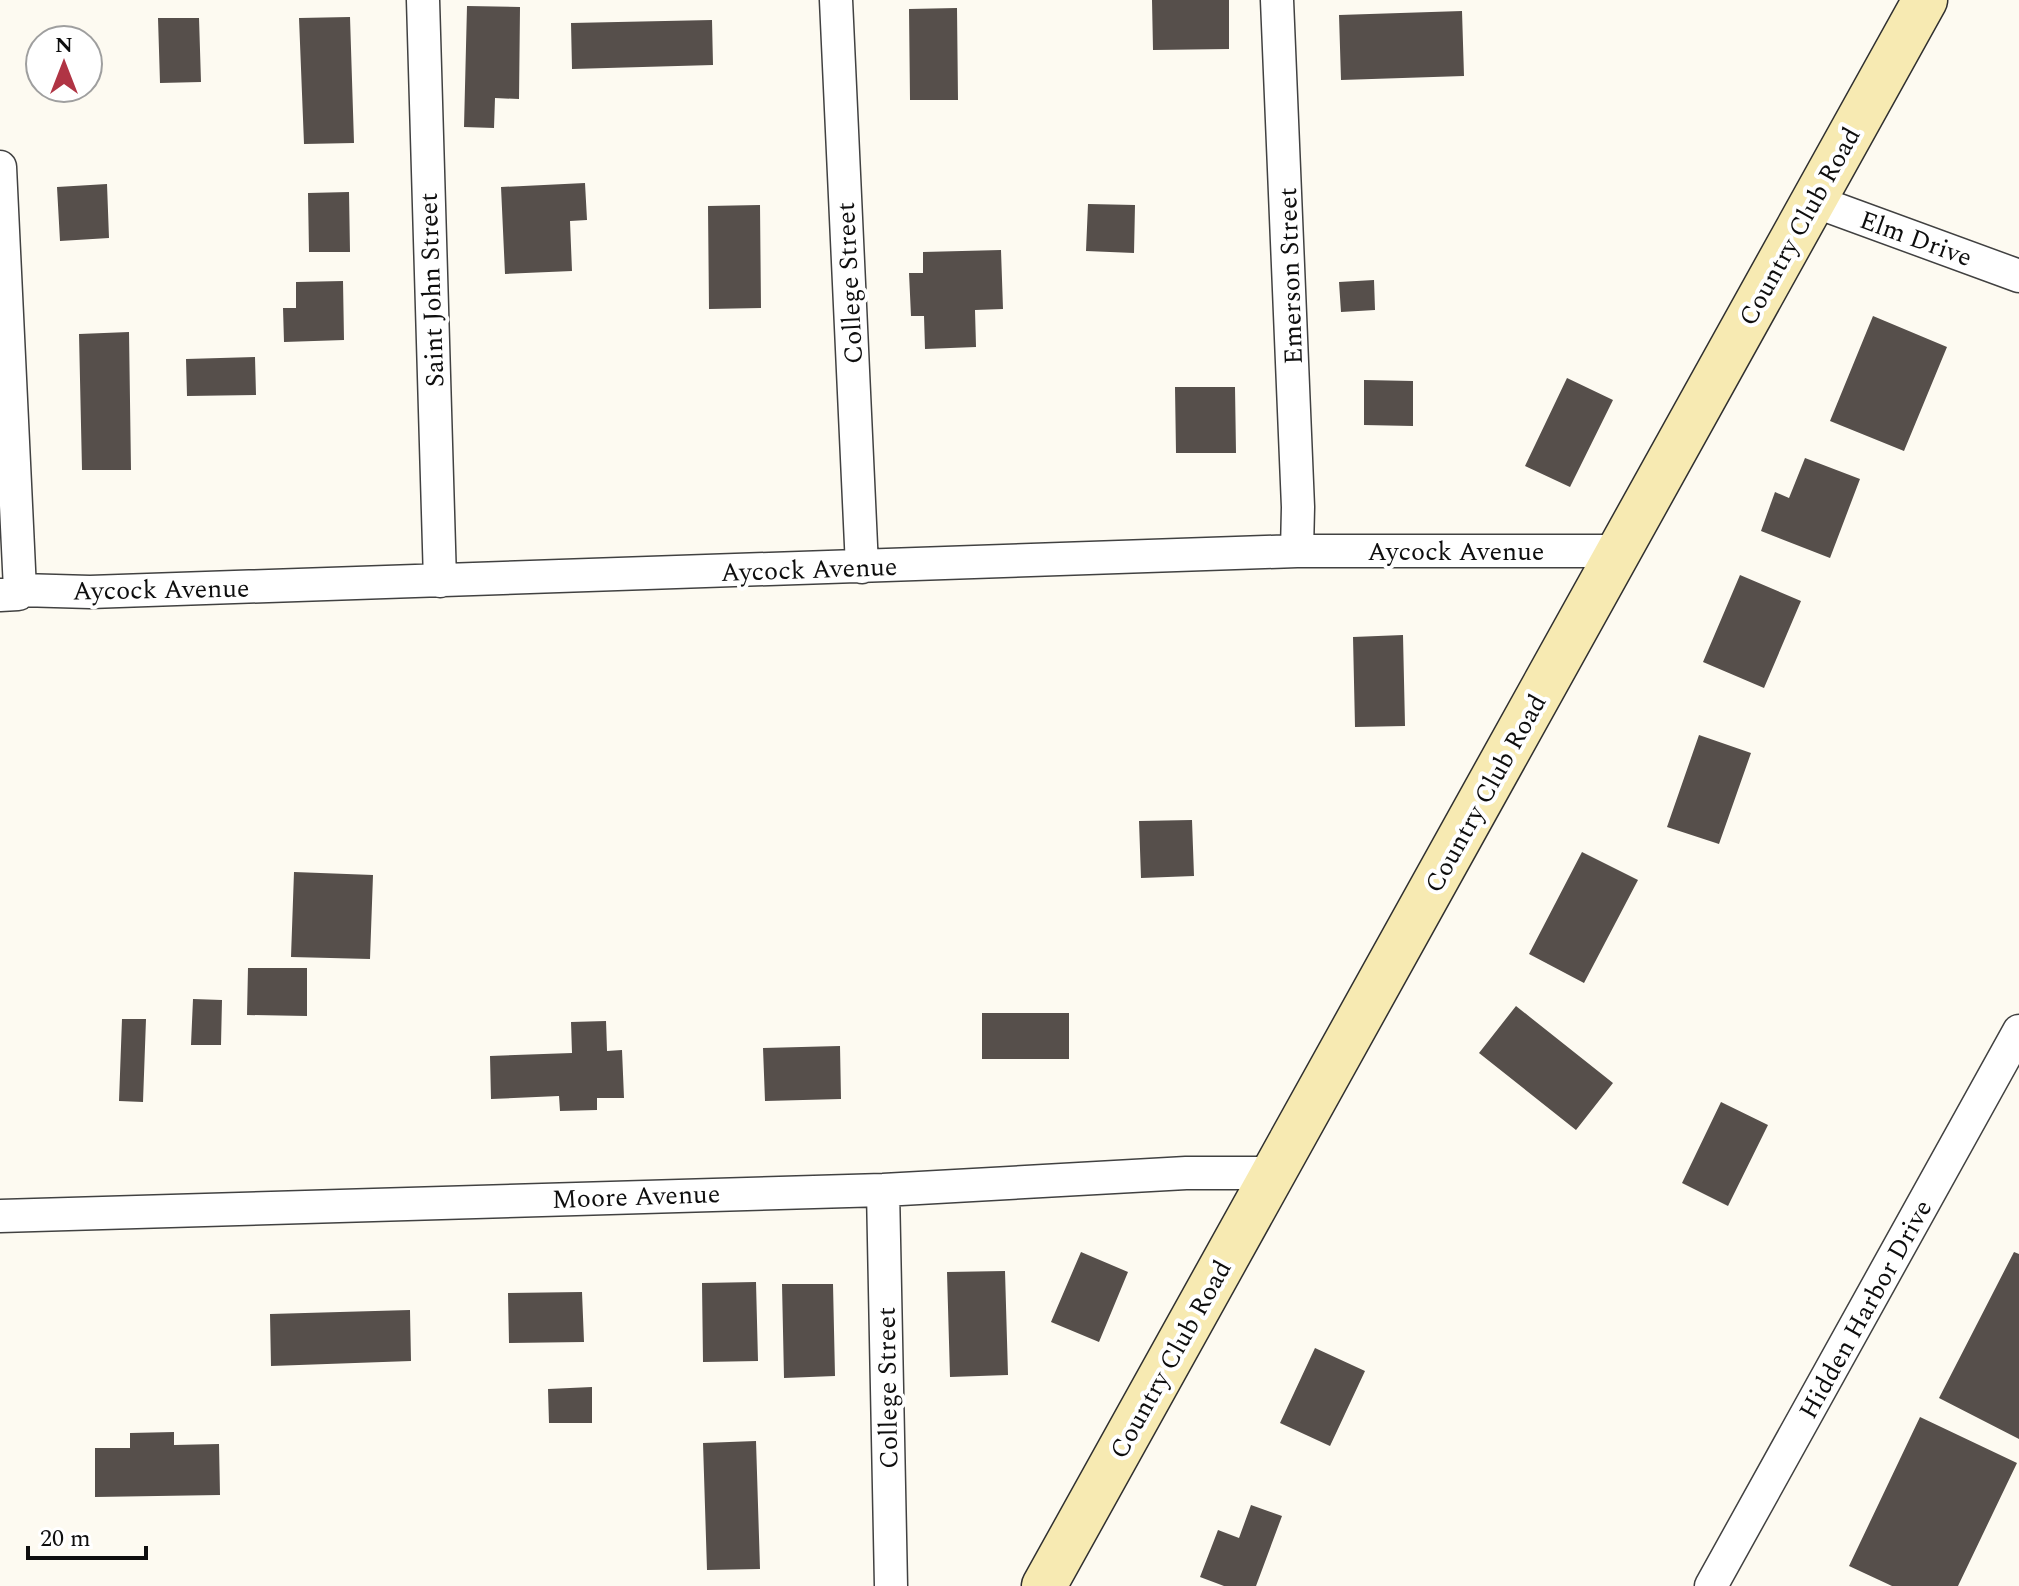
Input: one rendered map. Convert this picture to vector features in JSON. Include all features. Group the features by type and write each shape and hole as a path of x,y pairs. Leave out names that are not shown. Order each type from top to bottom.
{"street":[{"name":"Saint John Street","path":"423,0 440,581"},
{"name":"College Street","path":"836,0 862,567"},
{"name":"Emerson Street","path":"1277,0 1291,286 1297,551"},
{"name":"Country Club Road","path":"1044,1586 1925,0"},
{"path":"0,167 10,592"},
{"name":"Elm Drive","path":"1814,201 2019,276"},
{"name":"Aycock Avenue","path":"10,592 440,581 1297,551 1620,551"},
{"name":"Hidden Harbor Drive","path":"1711,1586 2019,1031"},
{"name":"Moore Avenue","path":"0,1216 883,1190 1186,1173 1273,1173"},
{"name":"College Street","path":"883,1190 891,1586"}],"building":[{"path":"1152,0 1229,0 1229,49 1153,50"},
{"path":"467,6 520,7 519,99 495,98 494,128 464,127"},
{"path":"957,8 958,100 910,100 909,9"},
{"path":"1462,11 1464,76 1341,80 1339,15"},
{"path":"350,17 354,143 304,144 299,18"},
{"path":"158,18 199,18 201,82 160,83"},
{"path":"712,20 713,65 572,69 571,23"},
{"path":"585,183 587,220 570,221 572,271 505,274 501,187"},
{"path":"107,184 109,238 60,241 57,187"},
{"path":"349,192 350,252 309,252 308,193"},
{"path":"1088,204 1135,205 1134,253 1086,251"},
{"path":"760,205 761,308 709,309 708,206"},
{"path":"1001,250 1003,309 975,310 976,347 925,349 924,316 911,316 909,273 923,273 923,252"},
{"path":"1374,280 1375,310 1341,312 1339,282"},
{"path":"343,281 344,340 284,342 283,308 296,308 296,282"},
{"path":"1873,316 1947,347 1904,451 1830,421"},
{"path":"129,332 131,470 82,470 79,334"},
{"path":"255,357 256,395 187,396 186,359"},
{"path":"1567,378 1613,400 1570,487 1525,466"},
{"path":"1364,380 1413,381 1413,426 1364,425"},
{"path":"1175,387 1235,387 1236,453 1176,453"},
{"path":"1805,458 1860,479 1830,558 1761,531 1775,492 1789,498"},
{"path":"1740,575 1801,601 1764,688 1703,662"},
{"path":"1403,635 1405,726 1355,727 1353,637"},
{"path":"1699,735 1751,753 1719,844 1667,827"},
{"path":"1192,820 1194,876 1141,878 1139,821"},
{"path":"1582,852 1638,880 1584,983 1529,954"},
{"path":"294,872 373,875 370,959 291,957"},
{"path":"248,968 307,968 307,1016 247,1015"},
{"path":"193,999 222,1000 221,1045 191,1045"},
{"path":"1516,1006 1613,1083 1576,1130 1479,1053"},
{"path":"982,1013 1069,1013 1069,1059 982,1059"},
{"path":"122,1019 146,1019 143,1102 119,1101"},
{"path":"606,1021 607,1051 622,1050 624,1098 597,1098 597,1110 560,1111 559,1096 491,1099 490,1056 572,1053 571,1022"},
{"path":"840,1046 841,1099 765,1101 763,1048"},
{"path":"1721,1102 1768,1125 1728,1206 1682,1183"},
{"path":"1081,1252 1128,1272 1099,1342 1051,1322"},
{"path":"2014,1252 2019,1254 2019,1439 1939,1398"},
{"path":"1005,1271 1008,1375 950,1377 947,1272"},
{"path":"756,1282 758,1361 703,1362 702,1283"},
{"path":"782,1284 833,1284 835,1376 784,1378"},
{"path":"582,1292 584,1342 509,1343 508,1293"},
{"path":"410,1310 411,1361 271,1366 270,1314"},
{"path":"1315,1348 1365,1371 1330,1446 1280,1423"},
{"path":"592,1387 592,1423 549,1423 548,1389"},
{"path":"1920,1417 2017,1463 1958,1586 1892,1586 1849,1566"},
{"path":"174,1432 174,1445 219,1444 220,1495 95,1497 95,1448 130,1448 130,1433"},
{"path":"756,1441 760,1569 707,1570 703,1443"},
{"path":"1251,1505 1282,1516 1256,1586 1224,1586 1200,1577 1218,1530 1239,1538"}]}
